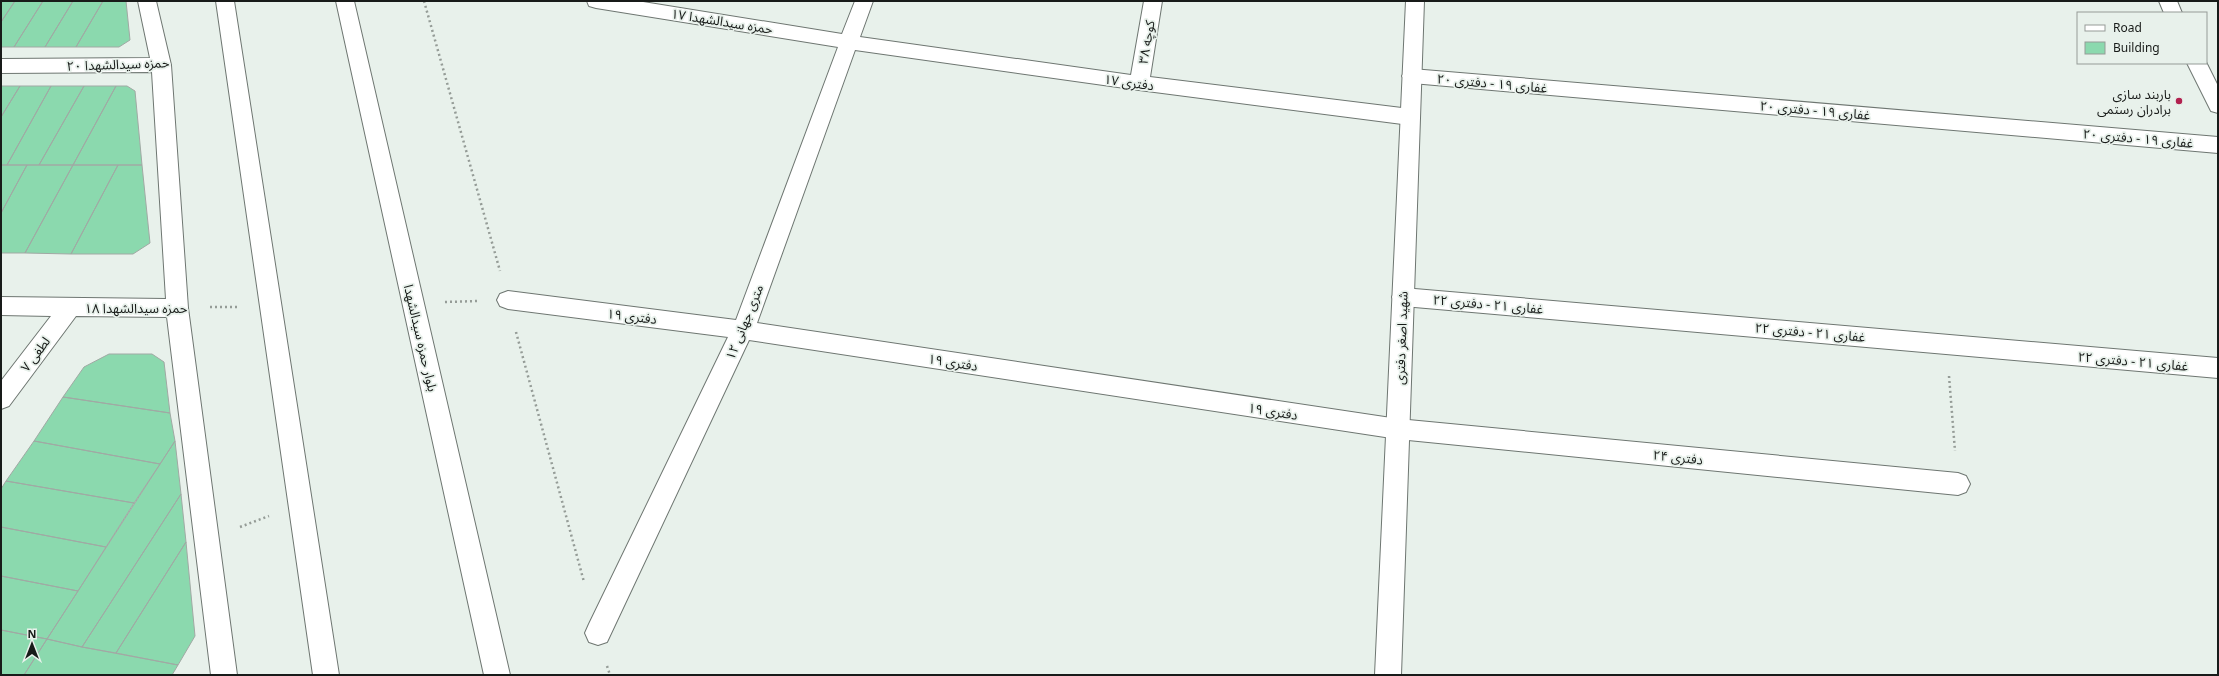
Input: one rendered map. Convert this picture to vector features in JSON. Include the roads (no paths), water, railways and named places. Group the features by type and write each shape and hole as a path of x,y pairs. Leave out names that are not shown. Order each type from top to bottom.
{"street":[{"path":"147,1 161,65 177,308 207,538 219,668"},
{"path":"225,1 326,675"},
{"name":"بلوار حمزه سیدالشهدا","path":"345,1 497,675"},
{"name":"حمزه سیدالشهدا ۱۷","path":"601,1 848,42"},
{"name":"۱۲ متری جهانی","path":"598,633 743,330 864,1"},
{"name":"کوچه ۳۸","path":"1139,83 1153,1"},
{"name":"شهید اصغر دفتری","path":"1388,675 1414,1"},
{"path":"2168,1 2173,12"},
{"name":"دفتری ۱۷","path":"848,42 1139,83 1410,117"},
{"path":"2197,64 2218,106"},
{"name":"حمزه سیدالشهدا ۲۰","path":"1,66 161,65"},
{"name":"غفاری ۱۹ - دفتری ۲۰","path":"1412,76 2218,145"},
{"name":"غفاری ۲۱ - دفتری ۲۲","path":"1402,296 2218,368"},
{"name":"دفتری ۱۹","path":"508,300 743,330 1398,430"},
{"name":"حمزه سیدالشهدا ۱۸","path":"1,306 69,308 177,308"},
{"name":"لطفی ۷","path":"1,400 69,308"},
{"name":"دفتری ۲۴","path":"1398,430 1958,484"}],"place":[{"name":"باربند سازی برادران رستمی","path":"2179,101"}]}
